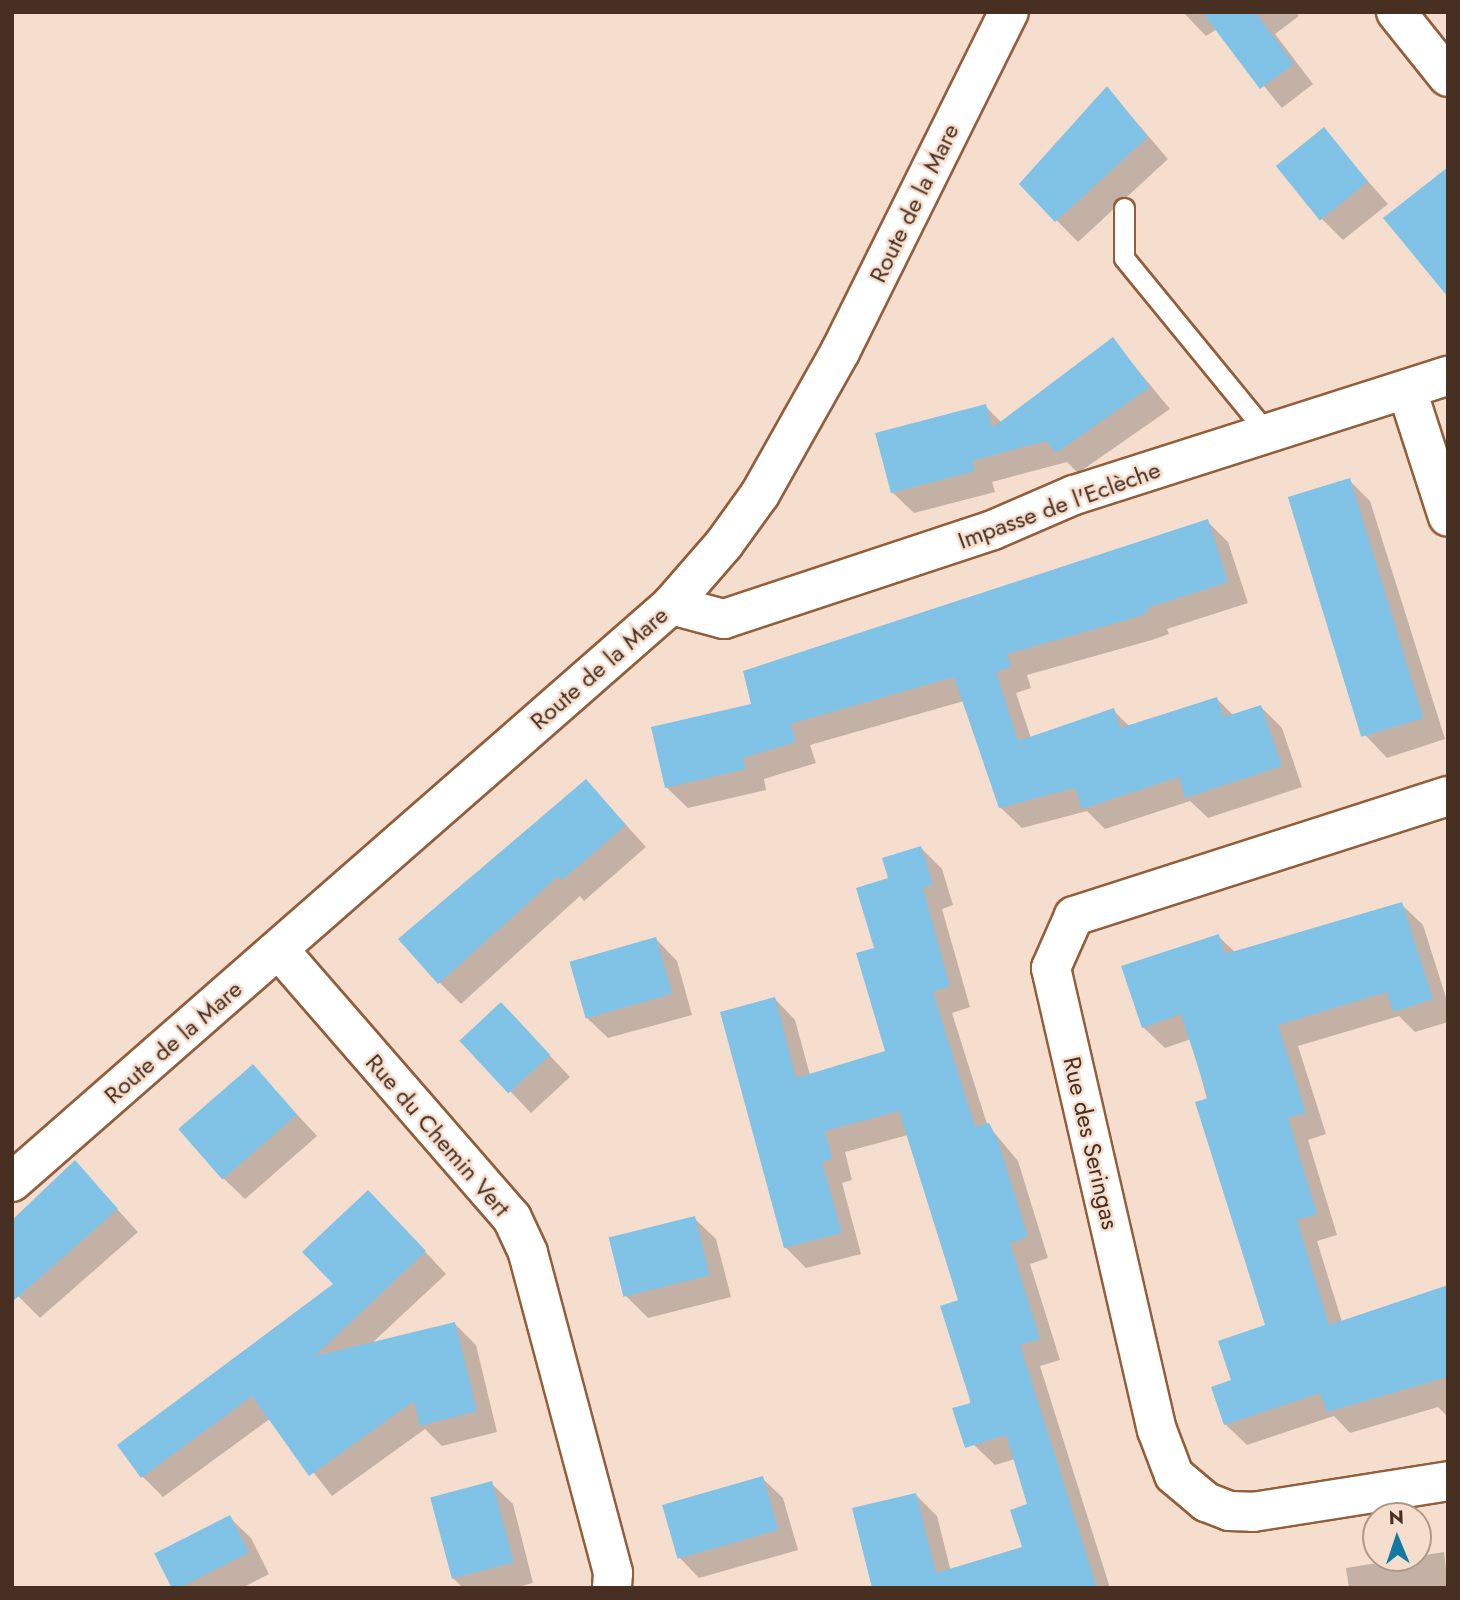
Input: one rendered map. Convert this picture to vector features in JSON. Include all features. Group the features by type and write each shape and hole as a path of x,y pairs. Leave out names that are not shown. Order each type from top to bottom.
{"street":[{"name":"Route de la Mare","path":"12,1182 671,605 760,494 840,352 1009,12"},
{"path":"1396,12 1448,77"},
{"name":"Impasse de l'Eclèche","path":"671,605 724,619 993,530 1074,495 1448,376"},
{"path":"1407,390 1448,517"},
{"name":"Rue des Seringas","path":"1448,796 1074,916 1051,968 1157,1430 1174,1475 1206,1502 1229,1511 1253,1512 1448,1482"},
{"name":"Rue du Chemin Vert","path":"279,950 512,1219 528,1253 613,1573 612,1588"}],"lane":[{"path":"1124,208 1124,258 1268,434"}],"building":[{"path":"1202,12 1255,12 1294,64 1260,89"},
{"path":"1107,86 1148,137 1055,222 1019,184"},
{"path":"1324,127 1368,181 1320,220 1276,166"},
{"path":"1448,167 1448,297 1383,218"},
{"path":"1113,337 1150,387 1056,453 1046,441 972,461 975,471 891,493 875,433 986,404 992,428"},
{"path":"1350,478 1423,718 1361,737 1288,497"},
{"path":"1208,519 1228,582 1147,608 1148,613 1130,619 1007,654 1011,667 996,672 1018,741 1114,708 1120,728 1217,697 1224,717 1261,705 1282,766 1185,798 1179,777 1082,809 1075,788 999,808 954,677 790,724 796,742 743,758 746,769 665,788 651,727 751,704 743,671"},
{"path":"586,779 626,825 561,881 558,876 438,984 398,939"},
{"path":"921,846 933,884 923,888 950,986 933,992 975,1127 989,1123 997,1138 1028,1237 1010,1243 1040,1339 1020,1345 1097,1588 872,1588 852,1508 916,1493 936,1573 1022,1547 1010,1510 1027,1504 1006,1435 965,1448 952,1408 971,1403 940,1306 958,1300 899,1111 825,1131 832,1159 822,1162 842,1233 784,1248 720,1012 775,997 796,1078 885,1051 856,953 874,948 856,888 888,878 882,858"},
{"path":"1402,902 1433,999 1393,1012 1387,992 1278,1025 1306,1113 1288,1118 1317,1214 1297,1220 1329,1325 1448,1285 1448,1377 1327,1412 1320,1393 1224,1425 1211,1387 1231,1380 1218,1341 1265,1325 1195,1102 1208,1098 1181,1014 1142,1028 1121,966 1219,934 1225,954"},
{"path":"656,937 672,994 586,1019 569,962"},
{"path":"501,1002 550,1055 508,1094 459,1041"},
{"path":"253,1064 297,1115 222,1180 178,1129"},
{"path":"75,1160 118,1209 12,1302 12,1220"},
{"path":"368,1190 426,1251 315,1356 455,1322 477,1411 420,1426 414,1401 309,1476 252,1396 141,1478 117,1445 333,1284 302,1252"},
{"path":"695,1216 710,1275 623,1297 609,1238"},
{"path":"763,1476 778,1530 678,1559 662,1505"},
{"path":"492,1481 514,1562 452,1579 430,1498"},
{"path":"230,1515 249,1552 179,1588 172,1588 154,1554"}]}
